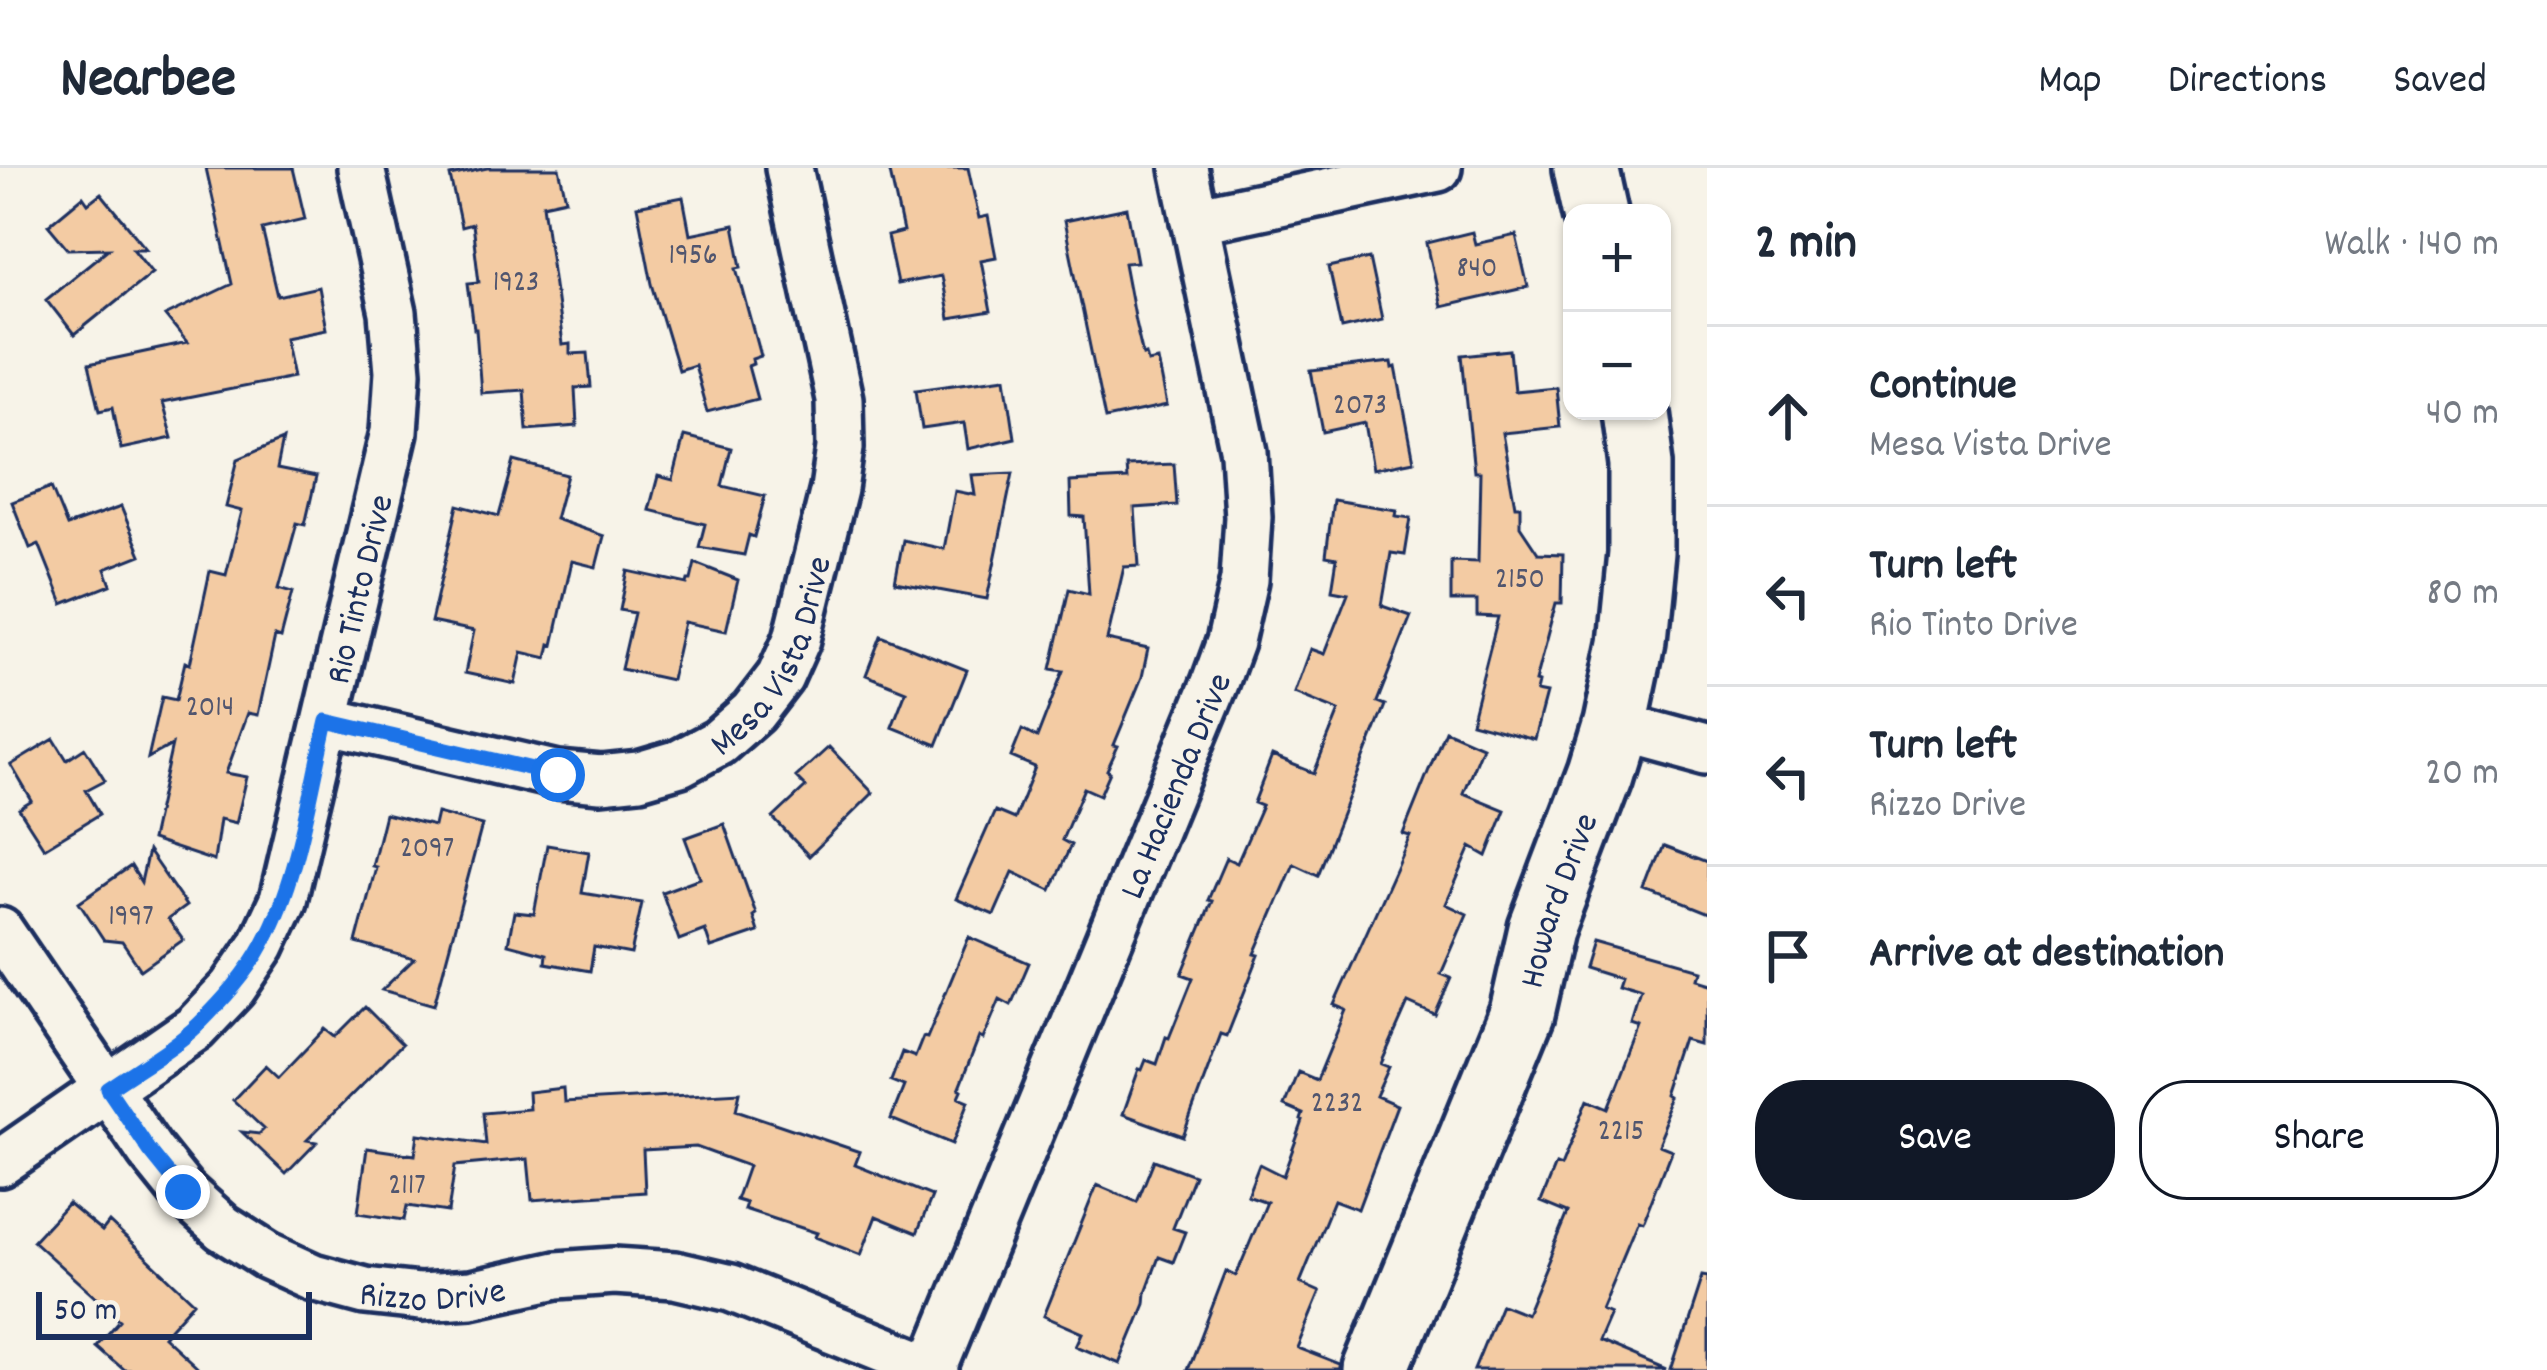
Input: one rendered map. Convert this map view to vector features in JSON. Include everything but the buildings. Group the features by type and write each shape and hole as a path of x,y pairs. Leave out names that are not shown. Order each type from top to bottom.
{"street":[{"name":"Rio Tinto Drive","path":"0,1163 195,1028 233,988 262,945 283,900 394,432 398,372 392,313 361,168"},
{"name":"Mesa Vista Drive","path":"327,721 558,775 601,779 639,775 680,763 718,742 753,712 780,676 797,639 840,448 839,399 789,168"},
{"name":"La Hacienda Drive","path":"933,1370 1206,705 1230,642 1244,580 1248,517 1244,452 1184,168"},
{"path":"1195,220 1438,168"},
{"path":"1586,168 1593,204"},
{"name":"Howard Drive","path":"1376,1370 1522,1013 1540,929 1615,725 1632,644 1641,554 1635,420"},
{"path":"1615,725 1707,750"},
{"name":"Rizzo Drive","path":"0,931 183,1192 267,1256 313,1277 365,1291 420,1297 471,1294 557,1275 614,1270 675,1275 731,1288 933,1370"}],"route":[{"path":"183,1192 108,1089 195,1028 233,988 262,945 283,900 327,721 558,775"}]}
